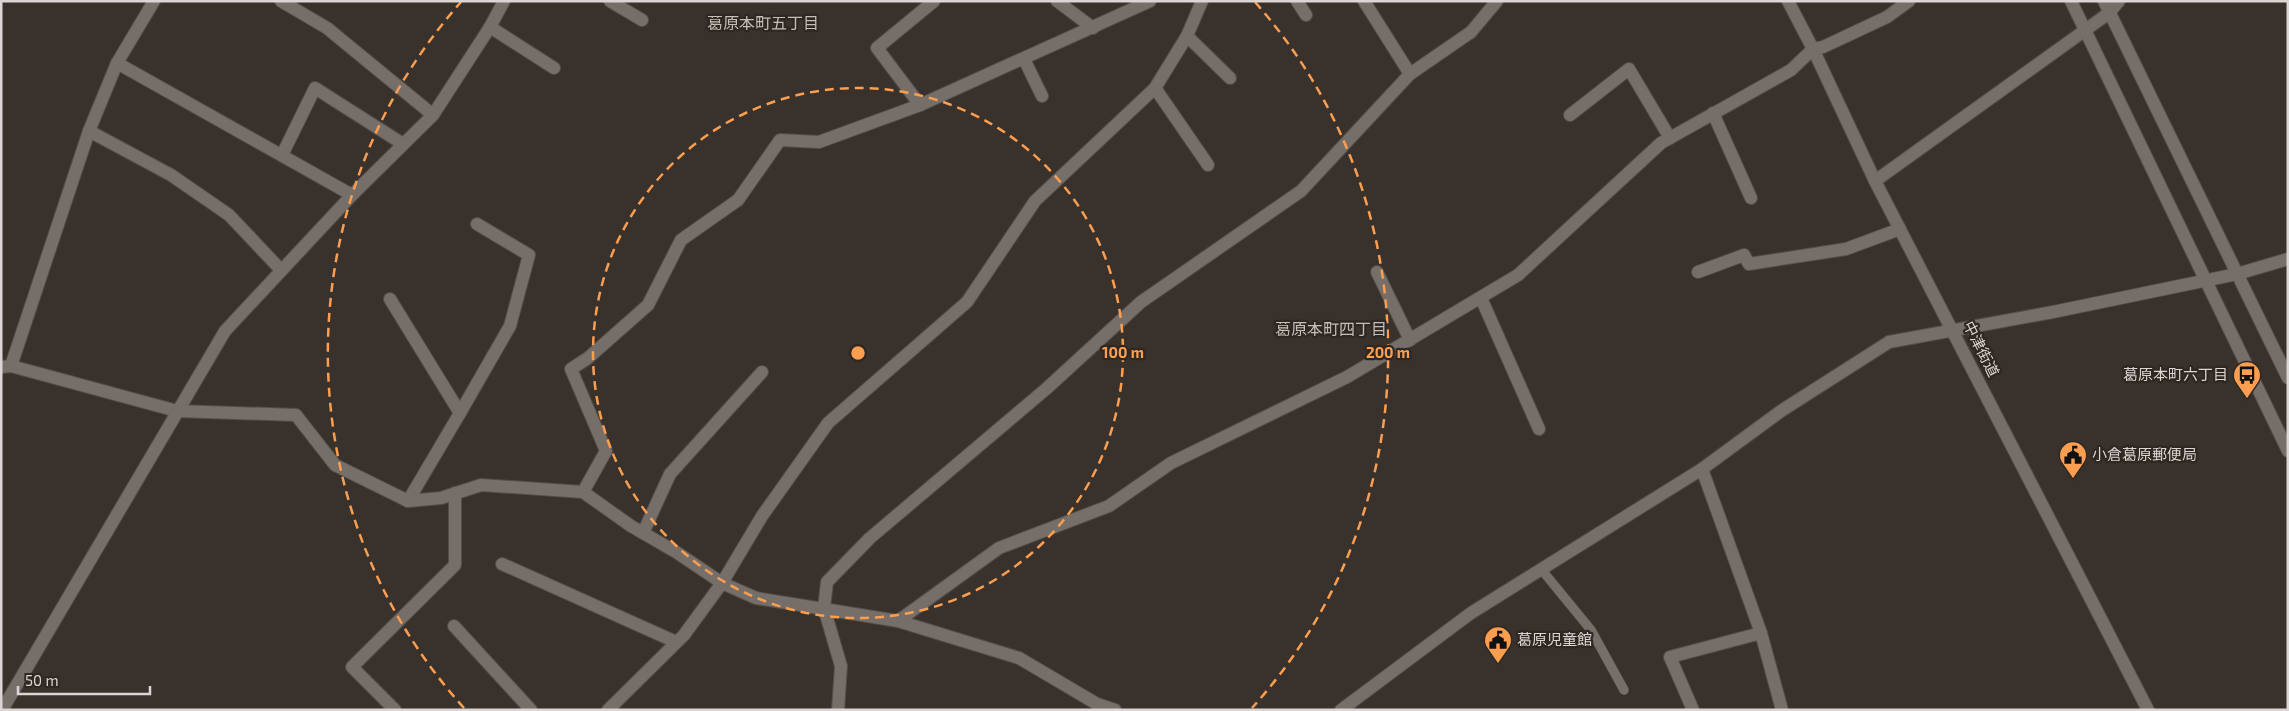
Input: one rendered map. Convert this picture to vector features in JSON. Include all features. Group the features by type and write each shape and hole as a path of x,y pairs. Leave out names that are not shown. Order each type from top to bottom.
{"street":[{"path":"154,1 117,63 89,131 6,367 177,411 296,415 335,465 408,501 441,498 481,484 583,492 642,533 722,583 756,598 898,621 1019,658 1098,704 1115,710"},
{"path":"281,1 327,28 432,115"},
{"path":"2,710 225,331 352,195 432,115 490,27 504,1"},
{"path":"610,1 642,20"},
{"path":"920,105 877,48 934,1"},
{"path":"1057,1 1093,28"},
{"path":"583,492 606,451 571,368 588,358 648,305 681,240 738,200 780,140 819,142 920,105 1150,1"},
{"path":"608,710 676,642 722,583 762,516 828,423 967,302 1035,201 1155,88 1187,36 1202,1"},
{"path":"1297,1 1306,15"},
{"path":"1364,1 1410,74"},
{"path":"838,710 841,666 824,608 826,582 870,538 1046,389 1141,302 1239,232 1301,191 1410,74 1471,32 1497,1"},
{"name":"中津街道","path":"1788,1 1813,49 1875,181 2148,710"},
{"path":"898,621 999,548 1109,506 1171,463 1347,377 1518,275 1661,143 1791,70 1813,49 1886,17 1910,1"},
{"path":"2071,1 2288,451"},
{"path":"1875,181 2085,30 2106,7 2119,1"},
{"path":"2106,7 2288,378"},
{"path":"490,27 554,68"},
{"path":"1187,36 1230,78"},
{"path":"1024,59 1042,96"},
{"path":"117,63 352,195"},
{"path":"1570,115 1629,69 1670,138"},
{"path":"282,156 315,88 403,144"},
{"path":"1155,88 1208,165"},
{"path":"1713,113 1751,198"},
{"path":"89,131 171,174 229,215 281,270"},
{"path":"408,501 510,326 529,255 477,224"},
{"path":"1698,272 1744,255 1748,264 1846,248 1900,229"},
{"path":"1341,710 1471,613 1702,469 1781,411 1889,342 2053,312 2205,281 2288,259"},
{"path":"1377,272 1410,340"},
{"path":"1480,298 1539,429"},
{"path":"390,299 460,413"},
{"path":"642,533 670,474 762,372"},
{"path":"1702,469 1761,633 1782,710"},
{"path":"395,710 352,667 455,565 455,493"},
{"path":"502,564 676,642"},
{"path":"454,626 531,710"},
{"path":"1693,710 1670,657 1761,633"}],"lane":[{"path":"1541,569 1591,630 1624,690"}],"place":[{"name":"葛原本町六丁目","path":"2247,399"},
{"name":"小倉葛原郵便局","path":"2073,479"},
{"name":"葛原児童館","path":"1498,664"}],"district":[{"name":"葛原本町五丁目","path":"763,23"},
{"name":"葛原本町四丁目","path":"1331,329"}]}
